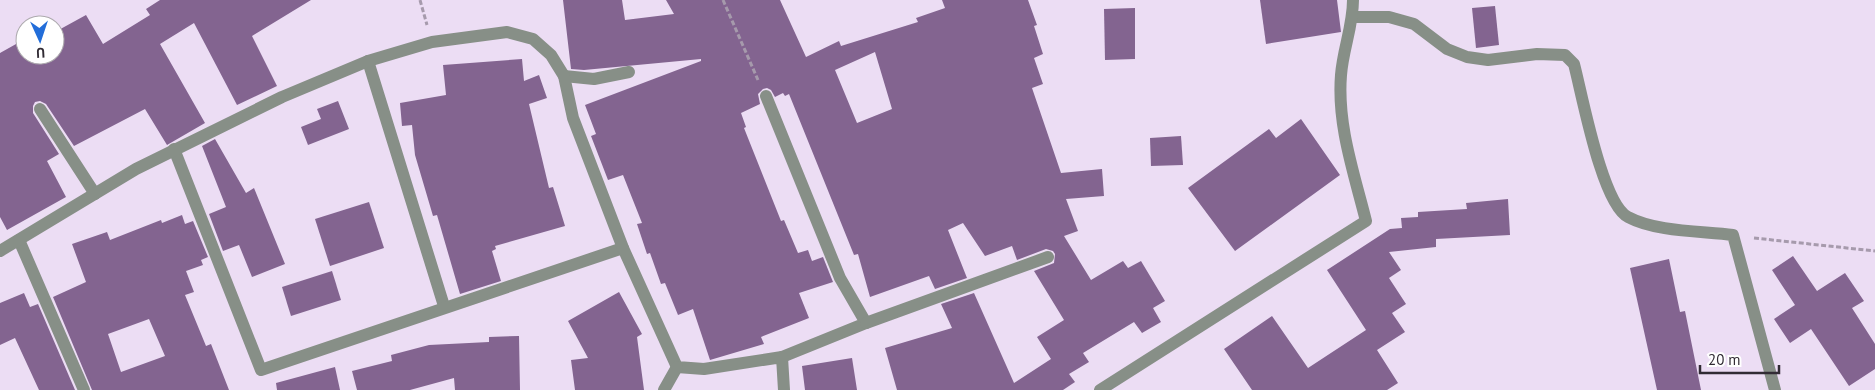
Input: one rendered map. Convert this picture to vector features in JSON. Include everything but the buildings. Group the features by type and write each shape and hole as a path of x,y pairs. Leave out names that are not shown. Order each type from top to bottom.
{"street":[{"path":"1100,390 1366,221 1347,149 1340,104 1341,72 1353,17 1353,0"},
{"path":"1353,17 1389,17 1414,24 1446,49 1467,57 1488,60 1537,54 1565,55 1574,64 1598,163 1614,202 1625,216 1644,224 1733,235 1775,390"},
{"path":"0,251 174,149 282,97 368,62 432,42 507,32 533,38 551,55 564,76 573,118 623,248 677,367"},
{"path":"368,62 444,306"},
{"path":"564,76 594,79 629,72"},
{"path":"766,96 840,278 866,323"},
{"path":"40,109 96,194"},
{"path":"174,149 262,370 444,306 623,248"},
{"path":"20,240 84,390"},
{"path":"677,367 704,369 782,357 866,323 1048,257"},
{"path":"782,357 784,390"},
{"path":"664,390 677,367"}],"path":[{"path":"723,0 766,96"},
{"path":"1733,235 1875,251"}]}
